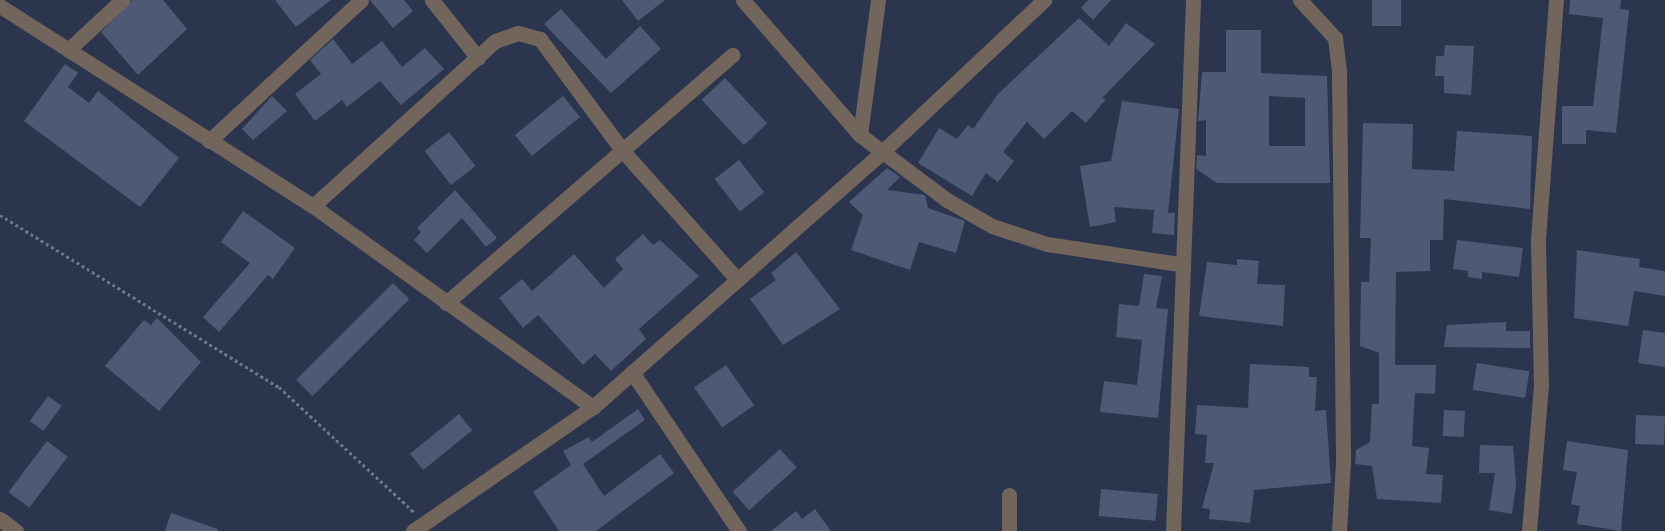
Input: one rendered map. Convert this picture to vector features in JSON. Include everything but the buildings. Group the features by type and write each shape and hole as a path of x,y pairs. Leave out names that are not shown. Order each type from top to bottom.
{"street":[{"path":"68,50 122,0"},
{"path":"210,141 361,0"},
{"path":"432,0 478,58"},
{"path":"743,0 861,135 881,153 993,226 1047,244 1180,264"},
{"path":"861,135 878,0"},
{"path":"420,527 592,407 736,278 881,153 1044,0"},
{"path":"1173,531 1180,264 1190,192 1193,0"},
{"path":"1300,0 1335,38 1340,72 1343,462 1339,531"},
{"path":"1529,531 1541,386 1538,239 1556,0"},
{"path":"0,6 313,206 592,407"},
{"path":"313,206 495,41 518,33 540,39 622,150 736,278"},
{"path":"446,303 732,55"},
{"path":"633,372 739,531"},
{"path":"1009,495 1009,531"},
{"path":"0,519 16,531"}],"path":[{"path":"0,215 279,387 420,527"}]}
